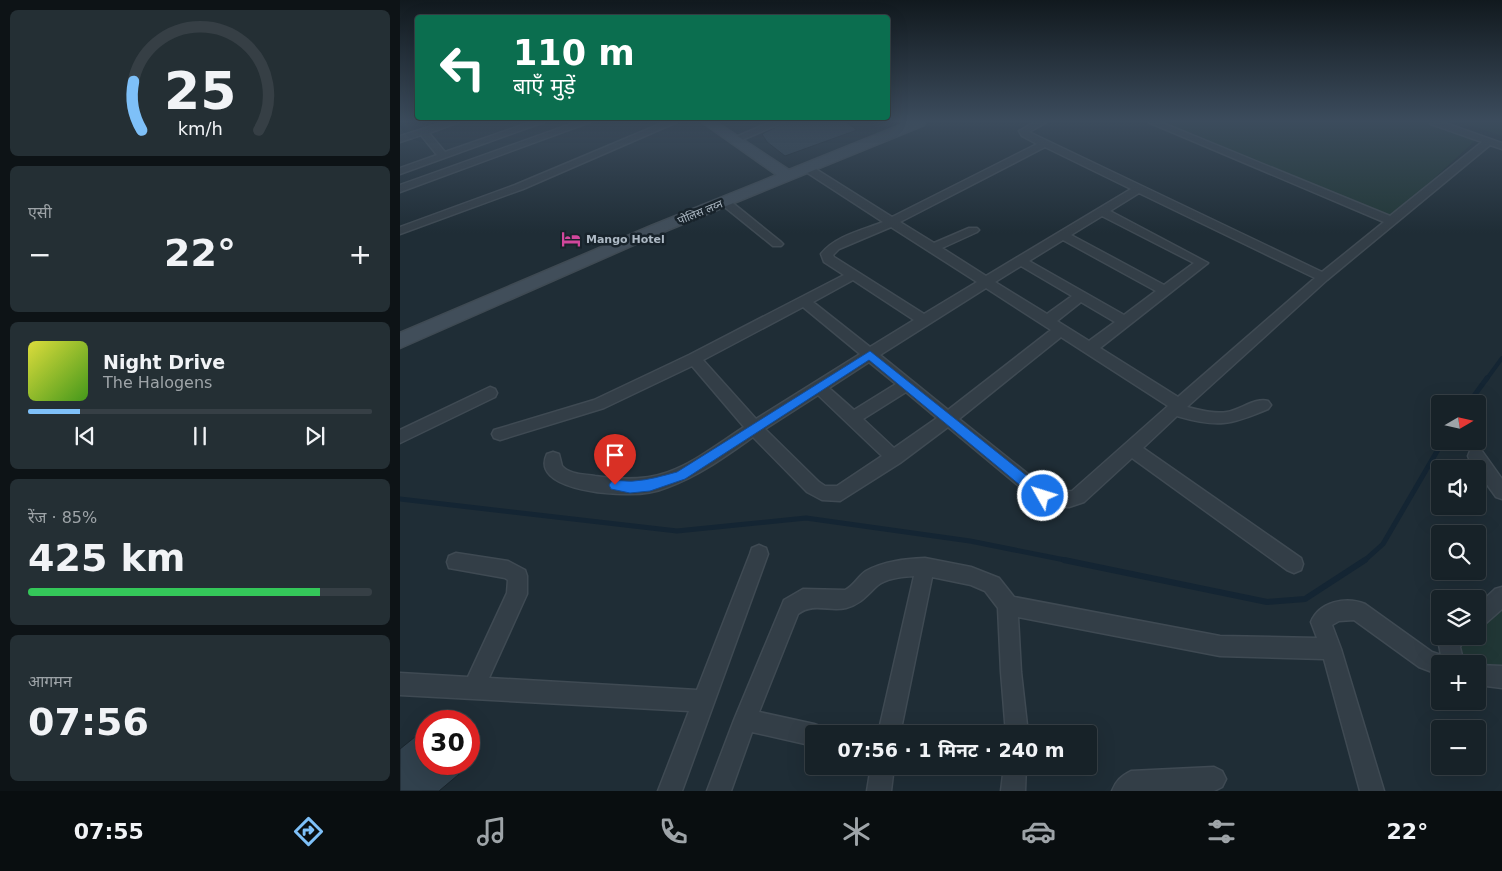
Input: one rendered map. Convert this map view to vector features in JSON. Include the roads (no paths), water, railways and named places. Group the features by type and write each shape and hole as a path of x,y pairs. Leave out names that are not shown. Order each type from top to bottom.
{"street":[{"path":"400,171 424,159"},
{"path":"400,189 479,159"},
{"path":"400,231 520,187 586,159"},
{"path":"763,159 785,173"},
{"path":"400,330 817,159"},
{"name":"पोलिस लय्न","path":"400,341 657,229 725,202 785,173 807,168 829,159"},
{"path":"924,320 828,259 826,254 829,250 892,222 1015,159"},
{"path":"1075,159 1323,277"},
{"path":"1241,159 1392,221"},
{"path":"804,301 1043,496 1058,501 1078,498 1132,450 1176,407 1323,277 1467,159"},
{"path":"807,168 1062,329 1176,407 1211,420 1223,420 1263,405"},
{"path":"553,459 553,468 556,474 569,480 630,487 650,485 681,476 924,320 1138,189"},
{"path":"725,202 777,244"},
{"path":"1090,348 1202,262 1102,211"},
{"path":"934,248 974,230"},
{"path":"1063,235 1165,291"},
{"path":"1021,261 1125,322"},
{"path":"500,434 599,404 694,358 853,275"},
{"path":"1047,321 1081,296"},
{"path":"694,358 754,428 812,487 822,493 840,494 948,419 1062,329"},
{"path":"852,419 906,385"},
{"path":"819,387 894,458"},
{"path":"400,437 490,393"},
{"path":"1132,450 1294,564"},
{"path":"1476,456 1502,492"},
{"path":"670,791 706,701 759,554"},
{"path":"456,562 508,570 518,576 517,594 474,688"},
{"path":"891,725 925,567"},
{"path":"719,791 745,720 791,608 804,598 845,599 858,594 872,578 899,568 925,567 971,576 992,584 1008,605 1011,672 1016,725"},
{"path":"1486,611 1502,596"},
{"path":"1008,605 1220,646 1331,649"},
{"path":"1372,791 1331,649 1321,622 1329,614 1339,610 1358,611 1431,662"},
{"path":"1486,676 1502,677"},
{"path":"400,684 706,701"},
{"path":"745,720 805,733"},
{"path":"879,791 881,775"},
{"path":"1014,791 1015,775"},
{"path":"1124,791 1131,783 1214,780"}],"waterway":[{"path":"1486,380 1502,358"},
{"path":"1475,395 1487,378"},
{"path":"1364,561 1383,544 1438,450"},
{"path":"400,499 677,531 806,518 970,541 1070,561"},
{"path":"1064,560 1267,602 1305,599 1365,560"}],"place":[{"name":"Mango Hotel","path":"571,239"}]}
